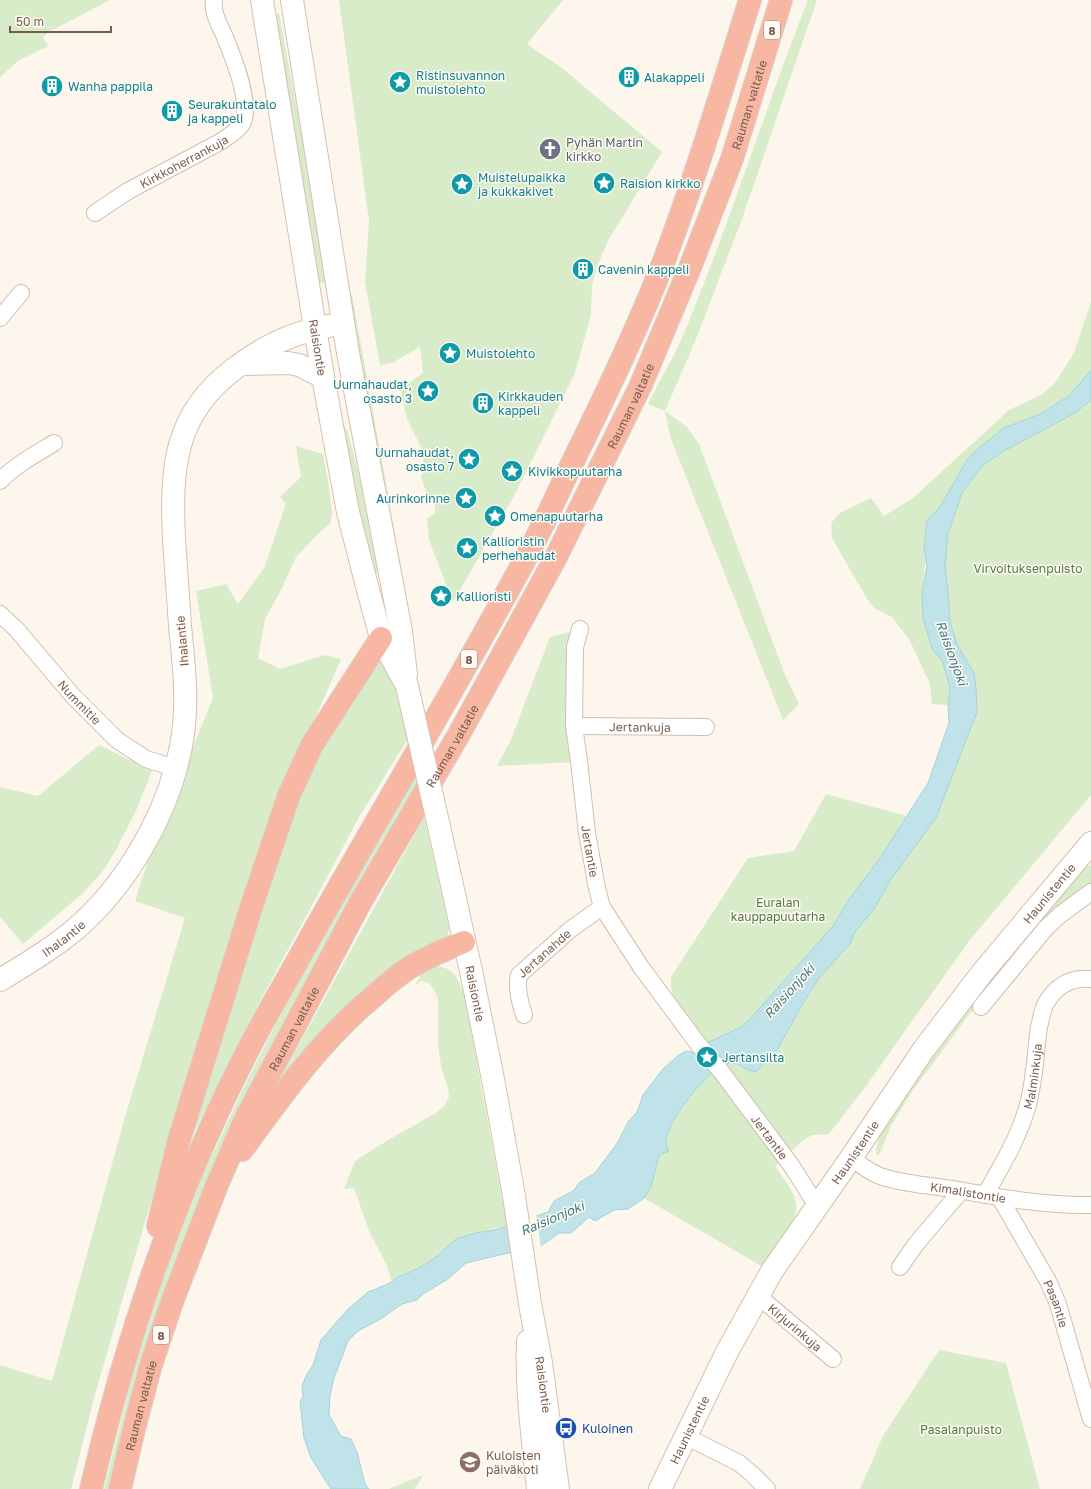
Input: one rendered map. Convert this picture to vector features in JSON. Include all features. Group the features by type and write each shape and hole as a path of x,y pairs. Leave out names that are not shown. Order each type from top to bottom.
{"highway":[{"name":"8","path":"91,1489 105,1430 144,1298 172,1220 194,1166 241,1062 336,891 532,546 616,374 665,259 704,146 750,0"},
{"name":"Rauman valtatie","path":"120,1489 151,1365 172,1302 217,1185 246,1118 360,903 458,736 555,559 640,387 691,265 732,159 781,0"},
{"path":"763,59 794,0"},
{"path":"144,1298 160,1216 179,1140 251,908 289,795 312,745 381,638"},
{"path":"217,1185 301,1070 364,1004 409,968 464,942"}],"main road":[{"name":"Raisiontie","path":"262,0 323,378 348,512 366,586 381,638 407,686"},
{"name":"Raisiontie","path":"292,0 343,324 401,631 407,686 442,840 493,1079 514,1196 530,1304 542,1363 558,1489"},
{"name":"Ihalantie","path":"0,980 60,941 102,902 133,862 149,834 169,790 181,746 184,723 185,681 177,590 173,511 174,471 182,437 195,410 212,387 240,364 272,345 296,334 315,328 343,324"},
{"path":"240,364 288,363 299,365 323,378"},
{"name":"Haunistentie","path":"660,1489 687,1437 727,1352 772,1271 947,1017 982,973 1089,850"},
{"name":"Raisiontie","path":"530,1304 527,1368 538,1489"}],"street":[{"name":"Kirkkoherrankuja","path":"96,213 128,191 220,142 232,134 242,124 245,110 244,94 237,70 214,11 214,0"},
{"path":"0,318 22,293"},
{"path":"0,481 6,474 54,443"},
{"name":"Nummitie","path":"0,614 17,630 73,696 117,740 146,759 175,768"},
{"name":"Jertantie","path":"580,629 575,647 574,726 587,833 602,907 641,967 698,1044 720,1070 791,1166 818,1206"},
{"name":"Jertankuja","path":"574,726 706,727"},
{"name":"Haunistentie","path":"981,1007 1046,928 1060,915 1091,892"},
{"name":"Jertanahde","path":"524,1015 519,997 519,975 571,929 602,907"},
{"name":"Malminkuja","path":"992,1197 1028,1107 1033,1083 1035,1050 1045,1004 1067,982 1082,978 1091,979"},
{"name":"Kimalistontie","path":"851,1158 879,1175 893,1180 961,1190 992,1197 1065,1206 1091,1205"},
{"path":"900,1267 916,1244 961,1190"},
{"name":"Pasantie","path":"992,1197 1038,1262 1051,1287 1070,1343 1091,1419"},
{"name":"Kirjurinkuja","path":"757,1296 833,1359"},
{"path":"687,1437 738,1463 767,1489"}],"green space":[{"path":"0,0 110,0 49,32 43,37 48,46 18,61 0,77"},
{"path":"339,0 563,0 527,44 562,68 662,152 609,239 597,266 592,286 591,315 575,373 514,496 453,602 429,540 427,518 435,514 435,506 428,497 421,477 424,465 422,449 407,419 400,389 423,373 420,347 392,363 380,365 365,282 369,221"},
{"path":"808,0 817,0 742,219 696,339 665,411 648,404 681,340 701,290"},
{"path":"279,13 329,282 318,283 274,14"},
{"path":"352,295 401,567 399,567 348,296"},
{"path":"1091,302 1091,370 1069,396 1040,414 1004,428 967,460 940,507 927,520 924,547 926,558 922,590 923,619 933,651 942,660 950,687 948,705 932,704 930,684 909,639 892,617 874,608 867,599 832,538 831,523 840,513 871,498 884,516 913,498 1009,410 1041,395 1055,383 1074,353"},
{"name":"Virvoituksenpuisto","path":"1091,399 1091,795 970,940 866,1086 829,1134 812,1135 801,1142 775,1166 794,1196 796,1209 795,1216 765,1268 644,1198 651,1187 659,1155 666,1143 669,1129 688,1096 706,1078 723,1065 736,1063 748,1070 756,1072 777,1050 819,978 850,944 855,932 875,908 889,882 974,673 957,644 950,622 948,591 938,566 962,493 982,466 1002,452 1075,413"},
{"path":"665,411 686,426 699,444 785,675 799,704 783,720 671,439"},
{"path":"347,429 364,494 379,570 376,573 372,570 341,430"},
{"path":"296,446 323,454 332,513 330,524 322,530 296,557 281,590 265,619 258,658 280,669 325,655 341,659 301,751 215,997 145,1222 94,1398 71,1489 0,1489 0,1365 52,1381 125,1117 185,918 135,901 153,845 213,698 196,591 226,584 238,604 265,566 286,504 280,497 301,477"},
{"path":"574,631 574,762 497,766 510,742 550,637"},
{"path":"380,659 383,661 395,689 408,739 359,817 261,999 190,1141 289,821 319,749"},
{"path":"99,745 152,771 136,811 103,871 83,893 23,944 0,917 0,787 38,796"},
{"path":"416,772 418,782 292,1009 111,1489 104,1489 134,1370 173,1249 205,1171 242,1091 287,1002"},
{"name":"Euralan kauppapuutarha","path":"826,794 907,816 882,855 848,901 833,926 749,1020 741,1027 707,1043 674,999 671,988 671,977 748,858 794,851"},
{"path":"424,817 450,928 447,936 278,1083"},
{"path":"1091,866 1091,888 1007,967 968,1016 913,1090 891,1126 879,1155 876,1155 881,1126 962,1011 1084,867"},
{"path":"433,966 446,968 455,975 461,985 465,998 507,1225 456,1239 435,1258 417,1269 392,1281 386,1264 369,1231 354,1188 344,1189 355,1161 436,1113 445,1105 449,1097 448,1088 441,1066 438,1042 438,999 429,983 421,981 414,987 424,970"},
{"name":"Pasalanpuisto","path":"939,1350 1006,1363 1040,1489 860,1489 883,1436"},
{"path":"423,1475 415,1489 389,1489"}],"water":[{"name":"Raisionjoki","path":"1091,370 1091,400 1075,413 1002,452 982,466 962,493 948,534 945,566 950,622 957,644 974,673 977,712 936,818 889,882 875,908 855,932 850,944 819,978 777,1050 756,1072 748,1070 736,1063 725,1064 716,1069 697,1087 679,1112 667,1134 666,1143 669,1151 659,1155 651,1187 644,1198 628,1209 614,1210 595,1221 589,1217 571,1233 559,1233 542,1245 466,1263 448,1279 423,1294 417,1300 402,1304 379,1320 358,1331 348,1341 334,1378 330,1395 329,1415 341,1436 351,1439 357,1452 365,1484 369,1489 331,1489 311,1458 304,1438 300,1402 303,1396 302,1386 313,1365 321,1340 348,1309 368,1292 388,1284 398,1277 417,1269 435,1258 456,1239 476,1233 494,1230 548,1212 554,1201 573,1191 580,1182 595,1173 618,1142 628,1122 637,1112 643,1095 663,1069 686,1051 693,1052 707,1043 741,1027 749,1020 833,926 848,901 882,855 928,783 949,723 948,705 950,687 942,660 933,651 923,619 922,590 927,567 924,547 927,520 940,507 967,460 975,451 1004,428 1040,414 1069,396"}],"pier":[{"path":"536,1214 541,1248 512,1254 507,1223"}],"place":[{"name":"Alakappeli","path":"629,77"},
{"name":"Ristinsuvannon muistolehto","path":"400,82"},
{"name":"Wanha pappila","path":"52,86"},
{"name":"Seurakuntatalo ja kappeli","path":"172,111"},
{"name":"Pyhän Martin kirkko","path":"550,149"},
{"name":"Raision kirkko","path":"604,183"},
{"name":"Muistelupaikka ja kukkakivet","path":"462,184"},
{"name":"Cavenin kappeli","path":"583,269"},
{"name":"Muistolehto","path":"450,353"},
{"name":"Uurnahaudat, osasto 3","path":"428,391"},
{"name":"Kirkkauden kappeli","path":"483,403"},
{"name":"Uurnahaudat, osasto 7","path":"469,459"},
{"name":"Kivikkopuutarha","path":"512,471"},
{"name":"Aurinkorinne","path":"466,498"},
{"name":"Omenapuutarha","path":"495,516"},
{"name":"Kallioristin perhehaudat","path":"467,548"},
{"name":"Kallioristi","path":"441,596"},
{"name":"Jertansilta","path":"707,1057"},
{"name":"Kuloinen","path":"566,1428"},
{"name":"Kuloisten päiväkoti","path":"470,1462"}]}
